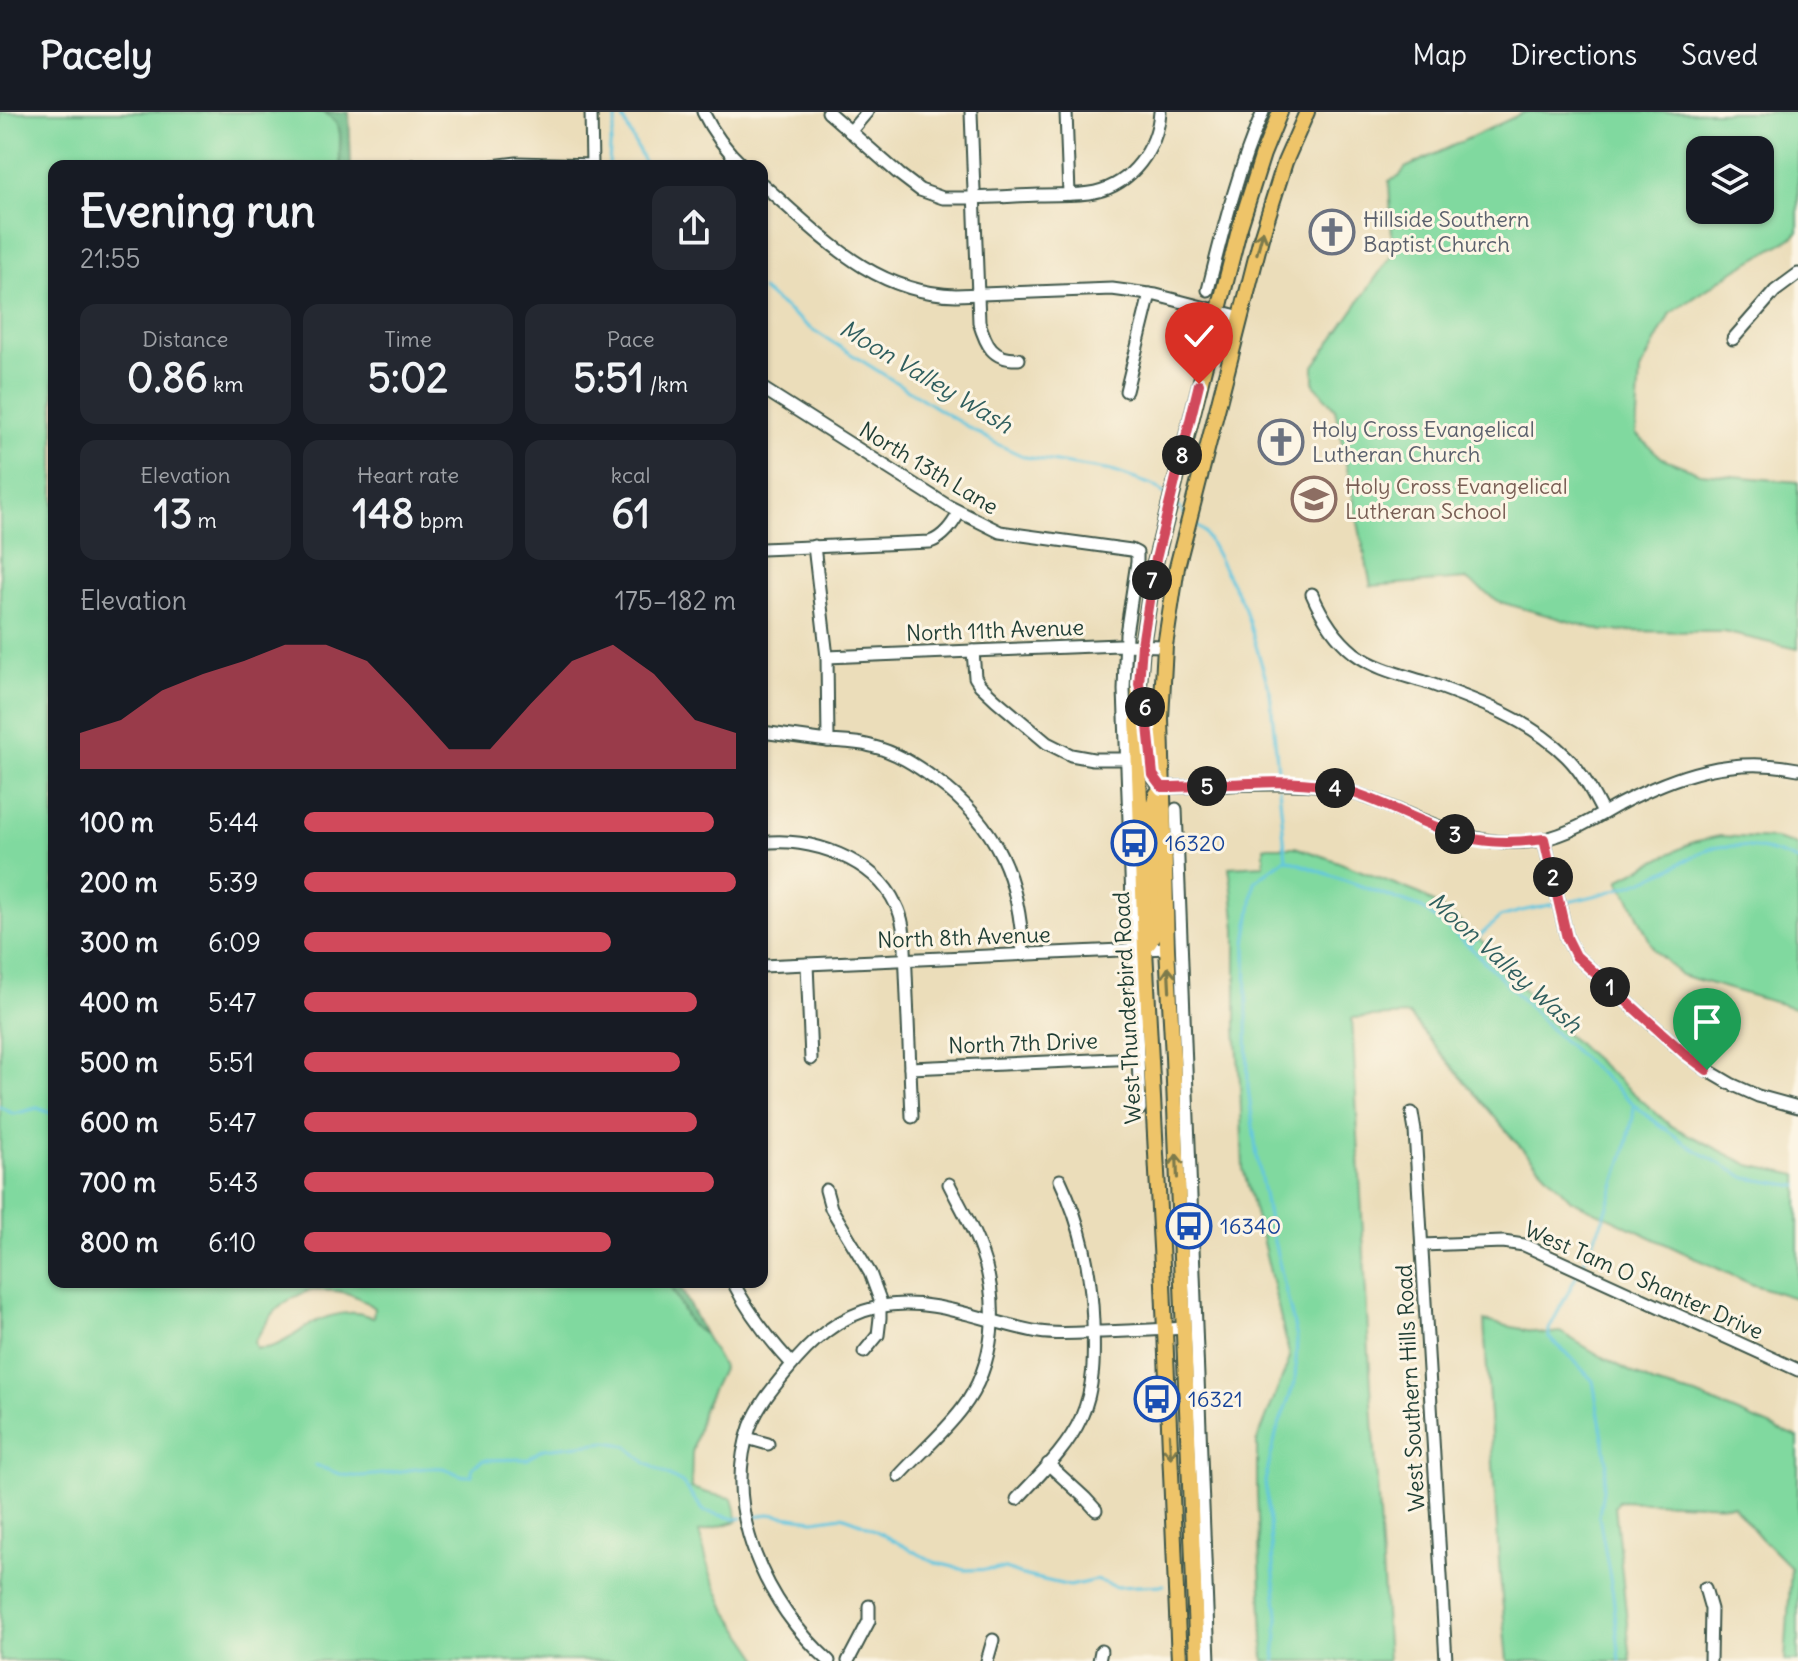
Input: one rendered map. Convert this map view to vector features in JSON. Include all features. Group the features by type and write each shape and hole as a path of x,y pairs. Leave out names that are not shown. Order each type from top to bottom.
{"main road":[{"name":"West Thunderbird Road","path":"1179,1661 1163,1284 1139,949 1137,714 1142,645 1155,563 1218,311 1222,265 1280,112"},
{"name":"West Thunderbird Road","path":"1197,1661 1184,1328 1189,1283 1167,948 1171,856 1162,787 1161,710 1165,646 1177,567 1273,196 1307,112"},
{"path":"1182,456 1204,462"},
{"path":"1139,684 1147,716 1153,775 1162,787 1156,795 1152,811 1154,935 1139,949"},
{"path":"1163,1284 1189,1283"},
{"path":"1175,1569 1194,1569"}],"street":[{"path":"591,112 592,160"},
{"path":"703,112 719,140 737,160"},
{"path":"828,112 920,190 943,198 1096,192 1118,183 1146,156 1157,131 1160,112"},
{"path":"850,132 867,112"},
{"path":"971,112 979,322 993,352 1006,359 1019,359"},
{"path":"1066,112 1069,194"},
{"name":"West Thunderbird Road","path":"1208,290 1222,265 1233,195 1263,112"},
{"path":"768,189 846,256 872,273 915,290 937,295 1101,289 1150,294 1241,317"},
{"path":"1733,339 1775,291 1798,274"},
{"path":"1126,391 1150,294"},
{"name":"North 13th Lane","path":"768,392 959,513 1000,532 1137,553"},
{"path":"768,549 930,542 950,528 959,513"},
{"path":"814,546 827,657 828,741"},
{"name":"West Thunderbird Road","path":"1137,553 1125,645 1124,690 1139,949 1140,1109"},
{"path":"1312,594 1328,626 1356,655 1386,670 1466,697 1542,736 1568,757 1587,782 1603,813"},
{"name":"North 11th Avenue","path":"827,657 1165,646"},
{"path":"973,651 975,677 980,685 1047,743 1071,755 1126,759"},
{"path":"768,733 870,745 906,759 949,789 985,827 1001,853 1018,900 1023,955"},
{"path":"1162,787 1294,784 1329,787 1382,803 1447,831 1470,838 1504,842 1544,839 1577,827 1651,787 1707,769 1765,765 1798,769"},
{"name":"West Thunderbird Road","path":"1176,809 1171,856 1209,1661"},
{"path":"1544,839 1567,938 1576,956 1707,1070 1744,1091 1798,1107"},
{"path":"768,843 795,843 842,855 864,867 883,883 896,904 903,926 912,1117"},
{"name":"North 8th Avenue","path":"768,966 1167,948"},
{"path":"807,964 811,1059"},
{"name":"North 7th Drive","path":"910,1068 1139,1058"},
{"name":"West Southern Hills Road","path":"1412,1113 1446,1661"},
{"path":"1017,1499 1068,1440 1086,1403 1093,1372 1092,1296 1087,1257 1080,1228 1060,1180"},
{"path":"899,1476 964,1406 986,1360 992,1320 990,1286 982,1253 949,1184"},
{"path":"826,1190 831,1208 874,1282 880,1306 878,1335 864,1352"},
{"name":"West Tam O Shanter Drive","path":"1422,1245 1503,1242 1524,1245 1798,1370"},
{"path":"736,1288 761,1327 792,1364"},
{"path":"829,1661 792,1620 760,1565 745,1518 740,1481 747,1438 760,1406 812,1342 850,1316 880,1306 922,1304 1041,1332 1093,1333 1184,1328"},
{"path":"747,1438 768,1444"},
{"path":"1048,1464 1096,1510"},
{"path":"1705,1588 1711,1609 1710,1661"},
{"path":"848,1661 869,1621 869,1606"},
{"path":"987,1661 993,1640"}],"green space":[{"path":"0,112 323,112 336,123 340,136 340,160 48,160 48,1288 671,1288 691,1325 704,1334 723,1367 703,1409 692,1453 691,1488 732,1498 738,1521 699,1532 710,1573 726,1609 761,1661 0,1661","holes":["310,1290 336,1291 358,1298 374,1308 373,1318 356,1313 333,1315 313,1323 279,1344 256,1348 254,1342 266,1323 276,1310 290,1300"]},
{"path":"323,112 349,112 351,160 340,160 339,129"},
{"path":"1525,112 1798,112 1798,231 1795,236 1737,269 1670,314 1640,371 1636,434 1662,458 1700,473 1798,482 1798,649 1723,632 1603,631 1500,602 1466,579 1371,586 1335,409 1314,384 1314,366 1393,253 1389,181 1399,177 1405,168"},
{"path":"1720,836 1775,839 1798,845 1798,1009 1681,975 1654,950 1620,883 1620,879 1693,842"},
{"path":"1264,847 1295,847 1420,894 1454,917 1484,943 1551,1021 1671,1126 1749,1165 1798,1175 1798,1299 1751,1284 1571,1200 1515,1141 1409,1015 1352,1018 1388,1661 1264,1661 1257,1441 1290,1358 1243,1169 1236,1028 1236,929 1229,867 1264,865"},
{"path":"671,1288 681,1288 704,1334 691,1325"},
{"path":"1484,1321 1545,1334 1560,1332 1654,1384 1696,1395 1798,1438 1798,1661 1785,1661 1791,1568 1733,1505 1619,1501 1615,1506 1631,1661 1508,1661"}],"waterway":[{"path":"609,160 618,112"},
{"name":"Moon Valley Wash","path":"620,112 643,160"},
{"name":"Moon Valley Wash","path":"768,295 810,328 997,444 1025,457 1112,471 1155,486 1166,495"},
{"name":"Moon Valley Wash","path":"1174,503 1186,515"},
{"name":"Moon Valley Wash","path":"1194,523 1205,533 1244,606 1270,692 1279,780"},
{"name":"Moon Valley Wash","path":"1279,788 1286,859 1422,908 1469,946 1558,1036 1646,1115 1692,1148 1746,1178 1798,1186"},
{"path":"1563,903 1639,882 1713,848 1756,848 1798,861"},
{"path":"1275,1661 1278,1616 1265,1481 1277,1430 1295,1382 1297,1338 1257,1157 1248,1087 1246,944 1255,881 1285,859"},
{"path":"1469,946 1500,917 1555,904"},
{"path":"1581,1268 1605,1215 1626,1148 1634,1105"},
{"path":"0,1107 14,1114 37,1108 48,1112"},
{"path":"1577,1275 1549,1329 1549,1338 1593,1381 1607,1461 1599,1516 1613,1595 1620,1661"},
{"path":"315,1465 347,1476 432,1468 468,1476 472,1475 472,1467 483,1460 528,1459 543,1449 607,1442 627,1446 646,1463 682,1483 704,1511 742,1518"},
{"path":"749,1517 769,1514 814,1520 842,1516 934,1562 965,1570 1005,1569 1070,1586 1096,1580 1117,1587 1164,1585"}],"place":[{"name":"Hillside Southern Baptist Church","path":"1332,232"},
{"name":"Holy Cross Evangelical Lutheran Church","path":"1281,442"},
{"name":"Holy Cross Evangelical Lutheran School","path":"1314,499"},
{"name":"16320","path":"1134,843"},
{"name":"16340","path":"1189,1226"},
{"name":"16321","path":"1157,1399"}],"route":[{"path":"1199,384 1155,563 1142,645 1139,684 1147,716 1155,779 1162,787 1302,784 1329,787 1366,797 1447,831 1478,840 1544,839 1567,938 1576,956 1707,1070"}]}
